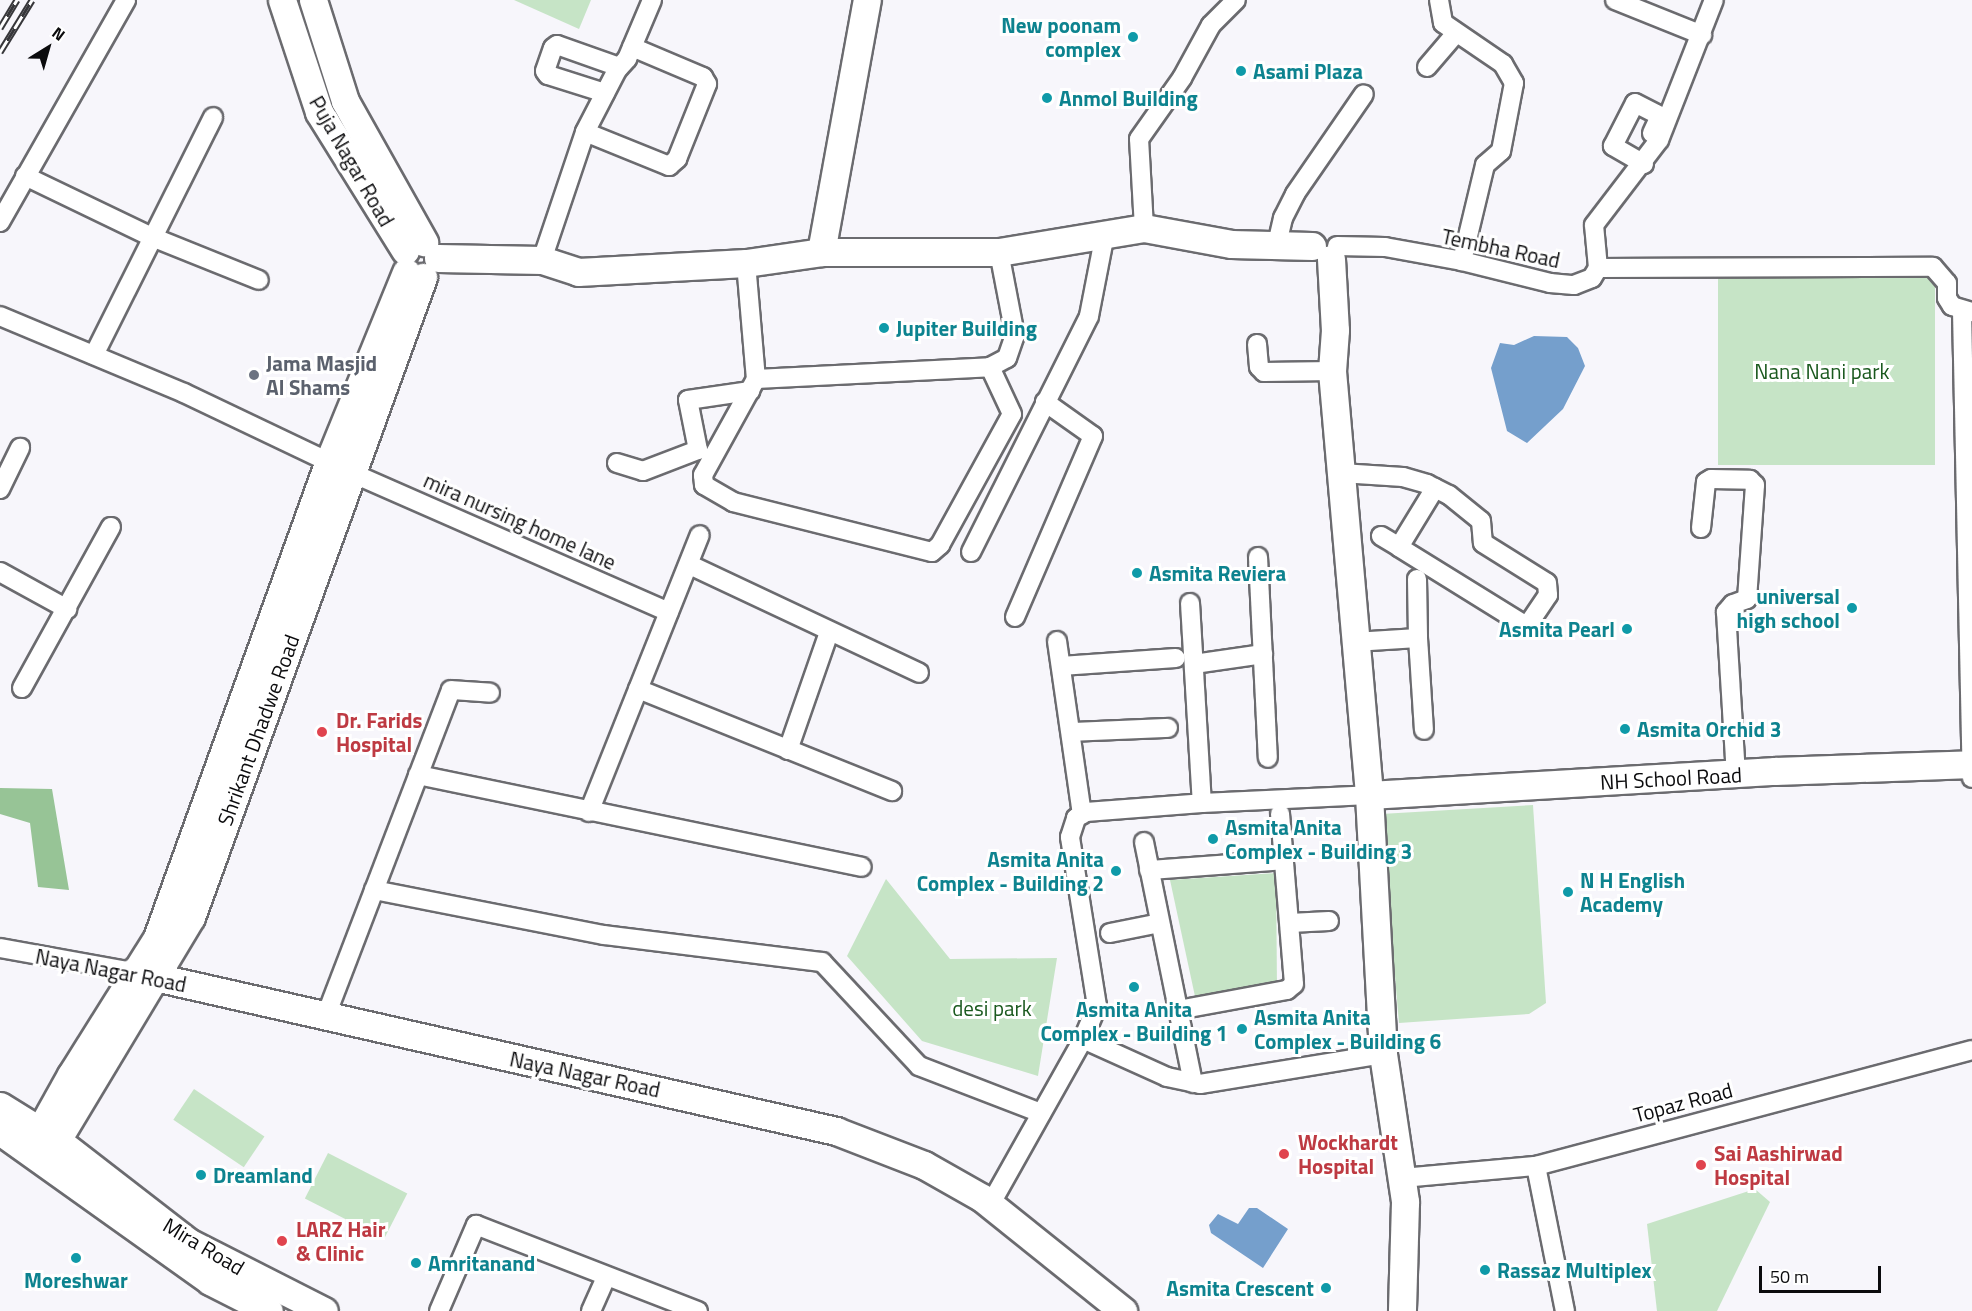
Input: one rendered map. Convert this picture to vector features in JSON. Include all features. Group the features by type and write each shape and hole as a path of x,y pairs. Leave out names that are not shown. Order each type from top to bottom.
{"street":[{"path":"0,222 126,0"},
{"name":"Puja Nagar Road","path":"282,0 319,112 419,260"},
{"name":"Puja Nagar Road","path":"313,0 345,101 419,260"},
{"path":"542,260 585,132 632,47 652,0"},
{"path":"821,252 867,0"},
{"path":"1144,228 1139,139 1182,78 1211,25 1236,0"},
{"path":"1439,0 1443,23 1503,64 1514,83 1501,152 1485,165 1462,261"},
{"path":"1615,0 1702,35"},
{"path":"1714,0 1665,128 1642,163 1594,225 1598,268 1934,267 1947,283 1947,298 1967,312 1971,769"},
{"path":"1427,67 1456,33"},
{"path":"605,93 548,75 545,71 553,48 557,45 619,67"},
{"path":"585,132 669,166 677,159 707,84 703,77 632,47"},
{"path":"1277,244 1295,194 1364,94"},
{"path":"94,355 213,117"},
{"path":"25,176 152,237 259,280"},
{"path":"419,260 542,260 578,272 746,263 821,252 999,252 1144,228 1231,244 1277,244 1327,250 1335,330 1332,371 1369,795 1383,1054 1403,1178 1402,1311"},
{"path":"971,552 1089,316 1105,234"},
{"name":"Tembha Road","path":"1327,250 1385,247 1462,261 1550,283 1574,285 1592,278 1598,268"},
{"path":"617,463 643,471 698,450 688,400 753,385 990,367 1007,358 1015,335 999,252"},
{"name":"Shrikant Dhadwe Road","path":"47,1145 145,975 191,917 341,467 419,260"},
{"path":"746,263 753,385 704,475 704,485 733,502 932,552 940,545 1012,414 990,367"},
{"name":"mira nursing home lane","path":"0,315 669,612"},
{"path":"1257,344 1259,367 1264,372 1332,371"},
{"path":"1015,617 1093,436 1045,402"},
{"path":"0,489 20,448"},
{"path":"1341,473 1403,477 1435,488 1481,521 1483,543 1547,583 1548,595 1530,622 1523,624 1382,536"},
{"path":"1701,528 1706,482 1711,479 1750,480 1755,485 1747,599 1733,604 1726,612 1736,776"},
{"path":"1399,547 1435,488"},
{"path":"22,688 111,527"},
{"path":"589,812 690,565 700,535"},
{"path":"1258,557 1268,758"},
{"path":"690,565 919,673"},
{"path":"0,572 67,609"},
{"path":"1417,579 1424,730"},
{"path":"1190,603 1202,803"},
{"path":"788,750 829,632"},
{"path":"1354,642 1418,639"},
{"path":"1057,641 1082,814"},
{"path":"1194,664 1263,654"},
{"path":"1061,666 1176,658"},
{"path":"638,689 892,791"},
{"path":"326,1018 451,690 490,693"},
{"path":"1071,732 1168,728"},
{"name":"NH School Road","path":"1369,795 1736,776 1971,769"},
{"path":"418,774 589,812 861,867"},
{"path":"990,1204 1083,1040 1097,1006 1070,837 1071,826 1082,814 1202,803 1369,795"},
{"path":"1178,1010 1292,988 1295,978 1280,814"},
{"path":"1143,842 1193,1083"},
{"path":"1149,870 1284,860"},
{"path":"374,890 604,935 822,962 919,1066 1041,1113"},
{"path":"1290,923 1329,921"},
{"path":"1110,933 1160,923"},
{"name":"Naya Nagar Road","path":"0,948 145,975 326,1018 836,1131 924,1166 990,1204 1123,1311"},
{"path":"1083,1040 1167,1077 1193,1083 1383,1054"},
{"name":"Topaz Road","path":"1403,1178 1536,1166 1972,1050"},
{"path":"0,1107 47,1145"},
{"path":"0,1131 47,1145"},
{"name":"Mira Road","path":"47,1145 210,1281 269,1311"},
{"name":"Mira Road","path":"47,1145 190,1243 324,1311"},
{"path":"1536,1166 1565,1311"},
{"path":"439,1311 476,1226 606,1278 698,1311"},
{"path":"591,1311 606,1278"}],"green space":[{"path":"514,0 591,0 579,29"},
{"name":"Nana Nani park","path":"1718,275 1935,275 1935,465 1718,465"},
{"path":"0,788 52,789 69,890 38,887 30,823 0,814"},
{"path":"1533,805 1546,1003 1529,1014 1399,1023 1381,814"},
{"path":"1276,873 1277,988 1196,1001 1170,880"},
{"name":"desi park","path":"886,879 950,959 1057,958 1038,1076 922,1041 847,956"},
{"path":"194,1089 264,1137 244,1167 173,1120"},
{"path":"328,1153 407,1193 384,1239 305,1198"},
{"path":"1755,1189 1770,1202 1717,1311 1657,1311 1647,1224"}],"water":[{"path":"1534,336 1567,337 1578,348 1585,366 1563,409 1527,443 1507,431 1491,368 1500,343 1514,345"},
{"path":"1249,1208 1257,1208 1288,1229 1263,1268 1211,1233 1209,1225 1218,1214 1238,1224"}],"railway":[{"path":"0,28 17,0"},
{"path":"0,52 32,0"}],"place":[{"name":"New poonam complex","path":"1133,37"},
{"name":"Asami Plaza","path":"1241,71"},
{"name":"Anmol Building","path":"1047,98"},
{"name":"Jupiter Building","path":"884,328"},
{"name":"Jama Masjid Al Shams","path":"254,375"},
{"name":"Asmita Reviera","path":"1137,573"},
{"name":"universal high school","path":"1852,608"},
{"name":"Asmita Pearl","path":"1627,629"},
{"name":"Asmita Orchid 3","path":"1625,729"},
{"name":"Dr. Farids Hospital","path":"322,732"},
{"name":"Asmita Anita Complex - Building 3","path":"1213,839"},
{"name":"Asmita Anita Complex - Building 2","path":"1116,871"},
{"name":"N H English Academy","path":"1568,892"},
{"name":"Asmita Anita Complex - Building 1","path":"1134,987"},
{"name":"Asmita Anita Complex - Building 6","path":"1242,1029"},
{"name":"Wockhardt Hospital","path":"1284,1154"},
{"name":"Sai Aashirwad Hospital","path":"1701,1165"},
{"name":"Dreamland","path":"201,1175"},
{"name":"LARZ Hair & Clinic","path":"282,1241"},
{"name":"Moreshwar","path":"76,1258"},
{"name":"Amritanand","path":"416,1263"},
{"name":"Rassaz Multiplex","path":"1485,1270"},
{"name":"Asmita Crescent","path":"1326,1288"}]}
